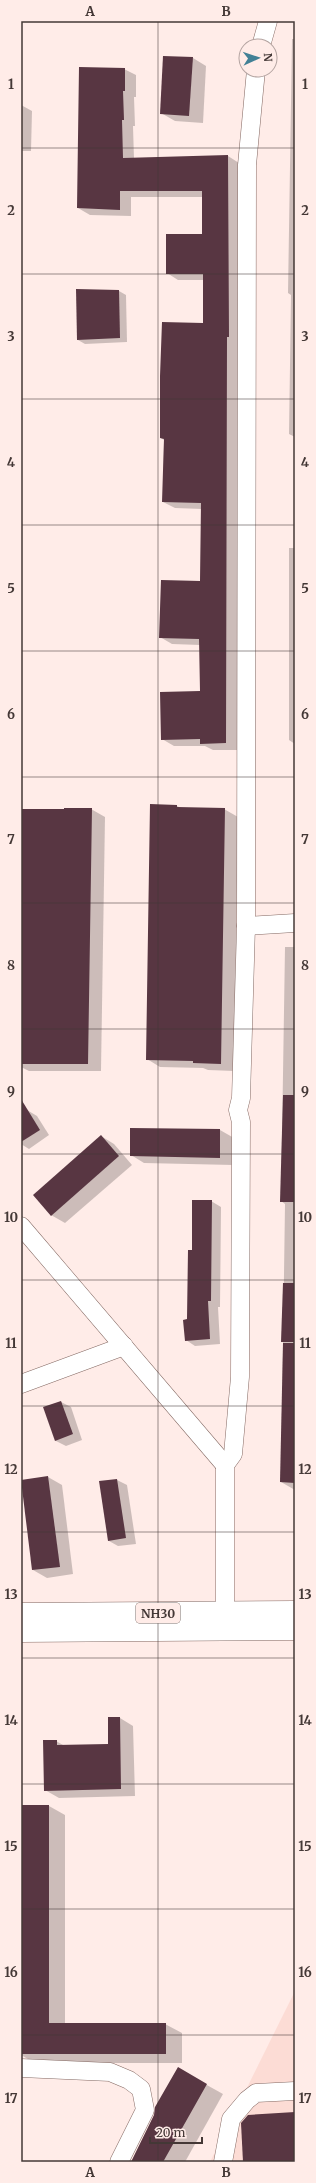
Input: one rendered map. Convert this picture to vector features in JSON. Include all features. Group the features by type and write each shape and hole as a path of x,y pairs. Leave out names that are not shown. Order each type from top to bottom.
{"highway":[{"name":"NH30","path":"21,1614 295,1612"},
{"name":"NH30","path":"21,1631 295,1629"}],"street":[{"path":"263,38 268,21"},
{"path":"225,1612 225,1465 233,1454 240,1377 241,1122 238,1110 241,1098 246,926 247,165 255,78"},
{"path":"246,926 295,923"},
{"path":"21,1226 225,1465"},
{"path":"21,1384 124,1346"},
{"path":"21,2068 110,2072 130,2080 141,2089 145,2110 119,2162"},
{"path":"223,2162 231,2119 247,2100 256,2093 295,2091"}],"shaded area":[{"path":"295,1991 295,2162 210,2162"}],"building":[{"path":"163,56 193,57 189,116 160,114"},
{"path":"79,67 125,68 125,91 123,91 124,120 122,120 123,158 228,155 229,337 227,337 226,743 200,744 200,739 161,740 160,692 200,691 199,639 159,638 161,580 200,581 201,503 162,502 164,439 160,438 160,376 162,322 203,323 203,274 166,274 166,234 202,234 202,191 120,191 120,210 77,208"},
{"path":"76,289 119,290 120,338 77,340"},
{"path":"150,804 177,805 177,807 225,808 221,1064 193,1063 193,1061 146,1060"},
{"path":"92,808 88,1064 21,1064 21,809"},
{"path":"283,1095 295,1095 295,1202 280,1202"},
{"path":"21,1099 40,1130 21,1142"},
{"path":"130,1128 220,1129 220,1158 130,1156"},
{"path":"101,1135 119,1156 51,1216 33,1195"},
{"path":"192,1200 212,1200 211,1301 208,1301 210,1339 185,1341 183,1320 187,1319 188,1250 192,1250"},
{"path":"283,1283 295,1283 295,1342 281,1342"},
{"path":"283,1343 295,1343 295,1483 280,1482"},
{"path":"61,1401 73,1434 55,1441 43,1407"},
{"path":"48,1476 60,1567 32,1570 21,1480"},
{"path":"117,1479 126,1538 108,1541 99,1481"},
{"path":"108,1717 120,1717 121,1789 44,1791 43,1740 57,1740 57,1745 108,1744"},
{"path":"21,1805 49,1805 49,2023 166,2023 166,2054 21,2054"},
{"path":"178,2067 207,2084 163,2162 131,2162 154,2115 155,2107"},
{"path":"295,2112 295,2162 243,2162 241,2123 248,2115"}]}
